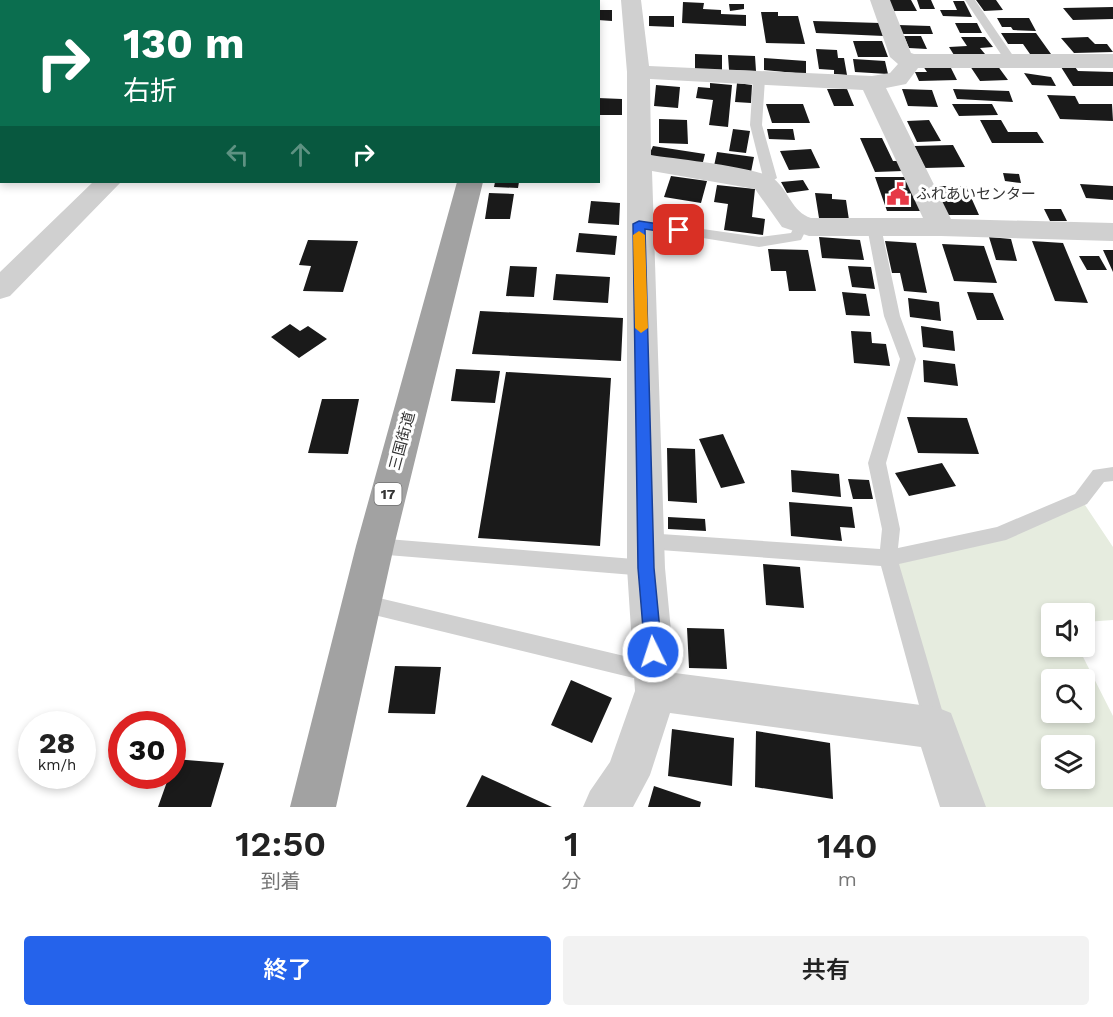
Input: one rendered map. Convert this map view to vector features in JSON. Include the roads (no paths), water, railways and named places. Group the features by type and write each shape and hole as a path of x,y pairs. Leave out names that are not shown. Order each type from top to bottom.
{"highway":[{"name":"三国街道","path":"313,807 375,546 470,183"}],"street":[{"path":"606,807 628,775 656,682 646,555 638,72 631,0"},
{"path":"880,0 901,57 911,61 1113,61"},
{"path":"638,72 872,83 898,79 911,61"},
{"path":"872,83 941,227"},
{"path":"639,160 748,178 764,183 792,222 809,227 941,227 1113,232"},
{"path":"0,289 107,183"},
{"path":"656,682 936,728 963,807"}],"lane":[{"path":"970,0 1010,60"},
{"path":"759,79 756,125 770,178 764,183"},
{"path":"639,224 759,242 796,237 802,224"},
{"path":"873,227 892,316 908,359 877,463 891,529 888,558 936,728"},
{"path":"375,546 646,555 888,558 999,534 1081,499 1100,475 1113,474"},
{"path":"362,603 656,682"}],"place":[{"name":"ふれあいセンター","path":"898,194"}]}
